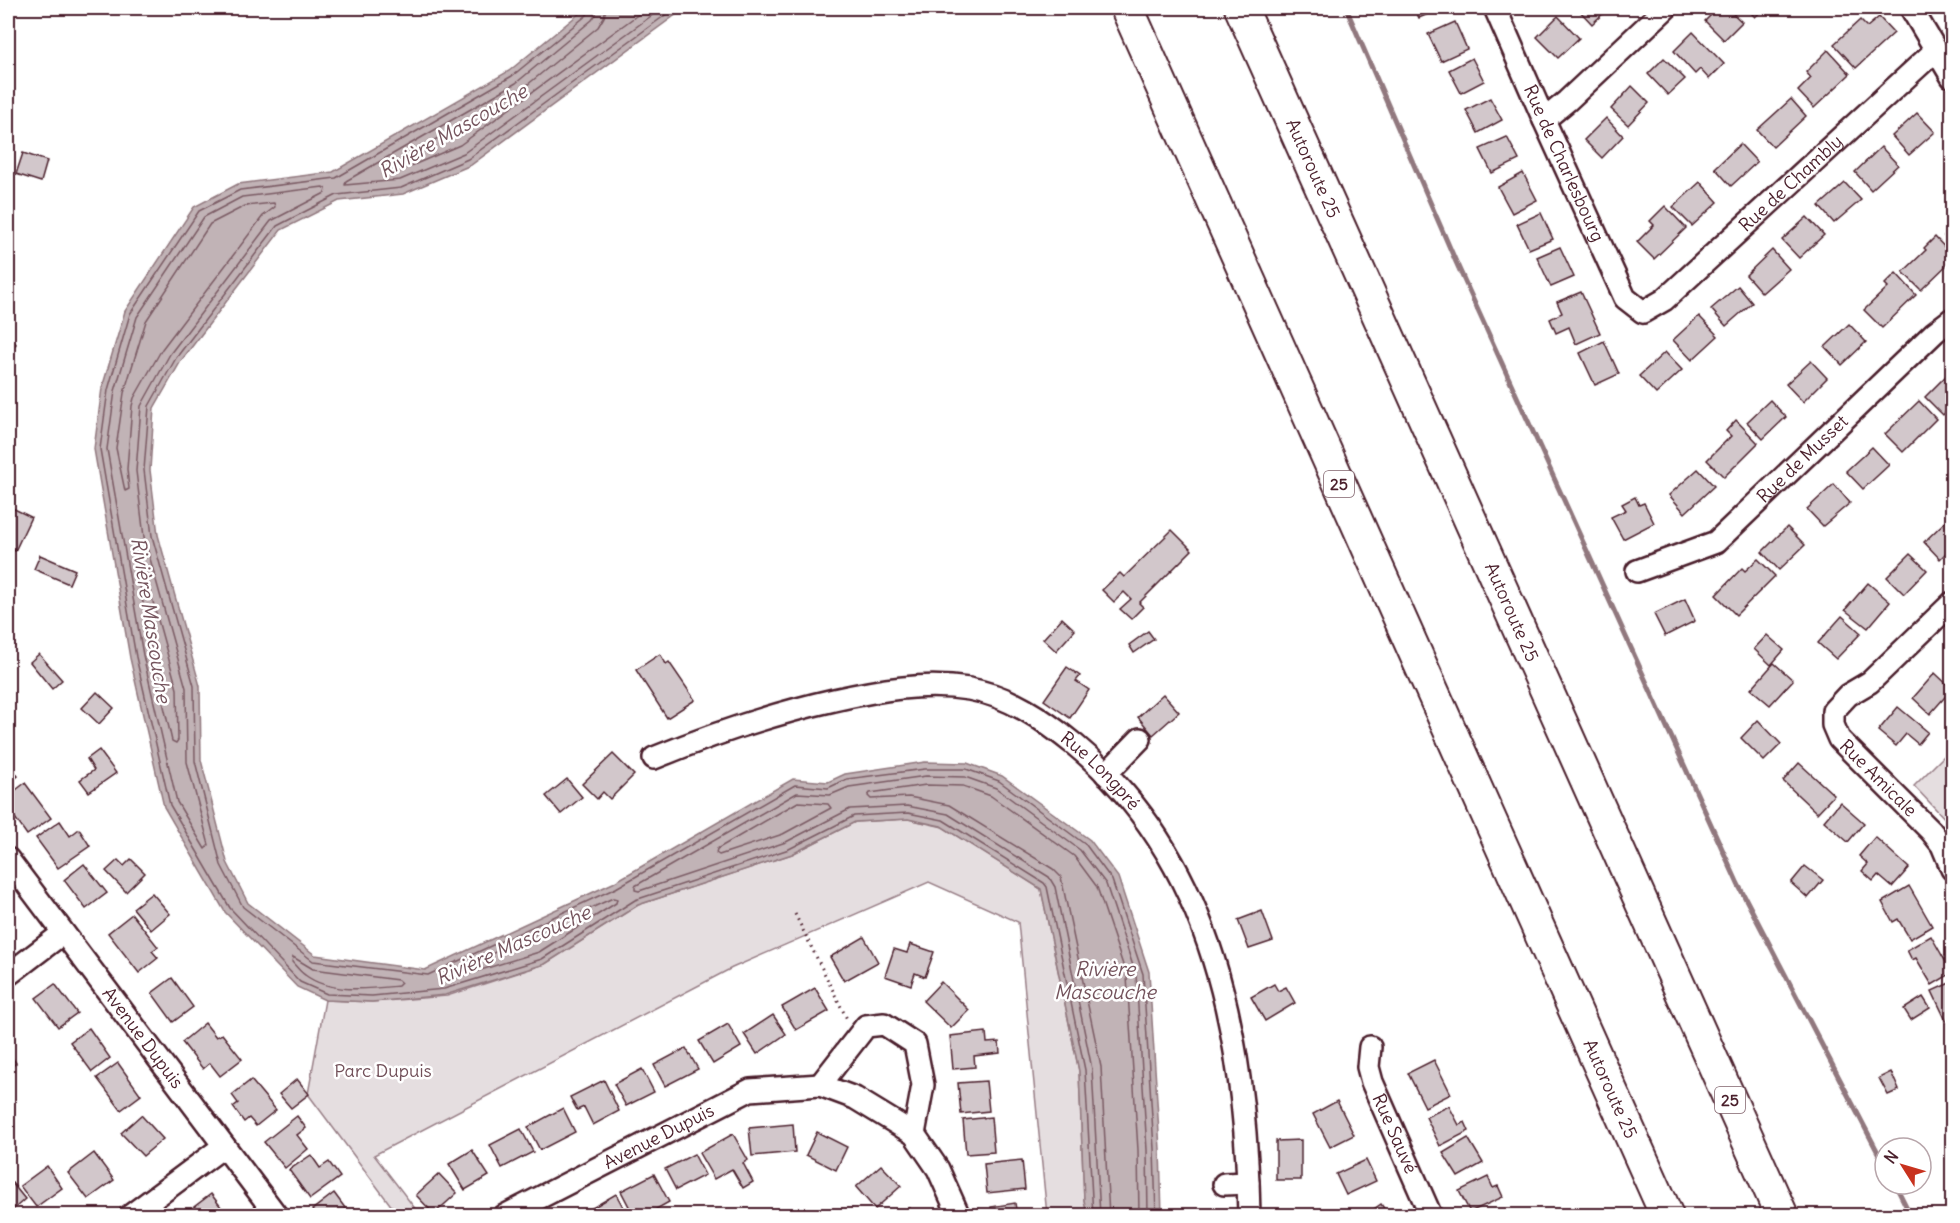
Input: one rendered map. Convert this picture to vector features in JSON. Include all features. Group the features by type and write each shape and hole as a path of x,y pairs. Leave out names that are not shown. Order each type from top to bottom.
{"highway":[{"name":"Autoroute 25","path":"1127,8 1667,1215"},
{"name":"Autoroute 25","path":"1241,8 1782,1215"}],"street":[{"name":"Rue de Charlesbourg","path":"1495,8 1625,298 1643,312"},
{"path":"1544,120 1666,8"},
{"path":"1911,8 1953,77"},
{"name":"Rue de Chambly","path":"1643,312 1664,300 1936,50"},
{"name":"Rue de Musset","path":"1637,571 1716,542 1935,332 1953,319"},
{"name":"Rue Amicale","path":"1953,603 1870,682 1848,695 1833,711 1833,725 1839,739 1931,831 1942,845 1953,869"},
{"name":"Rue Longpré","path":"654,758 725,731 789,711 875,692 912,687 940,687 999,696 1022,708 1070,741 1106,774 1144,819 1167,852 1203,925 1221,987 1239,1077 1245,1118 1249,1215"},
{"path":"1106,774 1140,739"},
{"name":"Avenue Dupuis","path":"8,859 277,1215"},
{"path":"8,975 63,933"},
{"path":"820,1085 866,1026 884,1024 915,1044 923,1085 914,1134"},
{"name":"Rue Sauvé","path":"1370,1047 1368,1063 1372,1082 1431,1215"},
{"name":"Avenue Dupuis","path":"504,1215 750,1090 820,1085 855,1098 914,1134 938,1169 959,1215"},
{"path":"130,1215 224,1146"},
{"path":"1224,1184 1248,1183"}],"path":[{"path":"1941,822 1953,811"},
{"path":"795,914 856,1037"}],"green space":[{"path":"1952,748 1952,830 1950,824 1914,786"},
{"name":"Parc Dupuis","path":"908,819 943,827 1041,889 1079,1071 1084,1200 1087,1215 1047,1215 1018,922 929,882 732,968 374,1155 420,1215 398,1215 308,1094 325,1000 372,1002 447,996 545,964 638,905 792,854 855,822"}],"water":[{"name":"Rivière Mascouche","path":"586,8 685,8 471,165 403,194 339,201 281,230 181,361 154,408 150,470 158,535 200,686 201,760 227,862 248,903 315,955 425,970 613,883 793,779 828,782 845,774 925,762 967,763 1002,776 1090,840 1118,877 1149,972 1162,1215 1087,1215 1084,1200 1079,1071 1041,889 941,826 908,819 855,822 792,854 638,905 545,964 445,995 372,1002 325,1000 297,987 225,912 164,807 130,658 94,449 102,388 125,311 194,207 238,184 333,172 509,71"}],"building":[{"path":"1414,8 1442,8 1419,18"},
{"path":"1577,8 1609,8 1592,24"},
{"path":"1718,8 1727,8 1742,22 1724,40 1705,21"},
{"path":"1746,8 1765,8 1755,17"},
{"path":"1558,16 1579,38 1558,58 1537,37"},
{"path":"1879,17 1894,33 1856,68 1834,44 1860,20 1867,27"},
{"path":"1455,22 1467,49 1441,61 1428,34"},
{"path":"1693,32 1724,64 1709,79 1700,69 1695,74 1674,51"},
{"path":"1828,50 1850,74 1814,108 1798,91 1811,78 1806,72"},
{"path":"1472,58 1484,81 1461,93 1449,70"},
{"path":"1664,58 1685,79 1668,95 1648,74"},
{"path":"1632,86 1649,103 1628,125 1611,109"},
{"path":"1490,98 1502,120 1478,133 1466,110"},
{"path":"1791,99 1806,116 1773,147 1757,130"},
{"path":"1917,113 1935,132 1909,155 1892,136"},
{"path":"1606,118 1623,136 1602,158 1584,140"},
{"path":"1507,137 1519,160 1492,173 1480,149"},
{"path":"1740,144 1757,162 1731,186 1715,168"},
{"path":"1881,147 1898,165 1871,190 1855,172"},
{"path":"23,153 47,161 41,182 16,174"},
{"path":"1523,173 1537,200 1512,213 1498,187"},
{"path":"1700,182 1718,202 1692,226 1673,207"},
{"path":"1845,183 1861,200 1834,223 1819,206"},
{"path":"1665,206 1686,228 1654,259 1637,242 1654,225 1650,221"},
{"path":"1541,213 1553,239 1529,249 1517,224"},
{"path":"1807,217 1824,235 1799,258 1782,240"},
{"path":"1952,227 1952,245 1944,236"},
{"path":"1935,237 1952,255 1952,260 1921,290 1903,272 1926,250 1924,248"},
{"path":"1560,247 1574,277 1551,287 1537,257"},
{"path":"1772,250 1789,269 1762,293 1746,275"},
{"path":"1896,273 1916,295 1882,328 1864,310 1888,287 1885,284"},
{"path":"1738,286 1752,303 1726,326 1711,309"},
{"path":"1581,292 1600,333 1576,344 1569,327 1556,333 1550,319 1562,313 1557,302"},
{"path":"1699,316 1718,336 1692,360 1673,340"},
{"path":"1849,324 1866,342 1842,365 1825,347"},
{"path":"8,334 16,344 8,352"},
{"path":"1604,341 1619,374 1595,385 1580,353"},
{"path":"1665,352 1682,370 1656,394 1639,376"},
{"path":"1811,361 1827,378 1803,402 1786,384"},
{"path":"1949,373 1952,377 1952,405 1943,415 1925,397"},
{"path":"1770,400 1786,417 1763,439 1747,422"},
{"path":"1919,401 1936,419 1903,452 1885,434"},
{"path":"1736,420 1758,443 1724,477 1707,460 1731,436 1726,431"},
{"path":"1872,447 1889,465 1863,489 1846,471"},
{"path":"1698,469 1714,486 1685,513 1669,495"},
{"path":"1834,484 1850,503 1823,526 1807,509"},
{"path":"1635,497 1639,505 1644,503 1654,523 1623,539 1611,517 1626,510 1622,504"},
{"path":"8,506 31,517 15,551 8,547"},
{"path":"1948,519 1952,525 1952,547 1940,559 1924,542"},
{"path":"1787,527 1805,545 1779,570 1762,552"},
{"path":"1172,530 1192,550 1139,603 1143,607 1131,619 1120,609 1131,599 1124,592 1114,602 1102,590 1120,573 1124,577"},
{"path":"1910,554 1927,570 1904,594 1887,577"},
{"path":"40,555 75,570 69,584 34,569"},
{"path":"1758,559 1775,576 1736,615 1716,595 1742,568 1745,571"},
{"path":"1868,583 1890,602 1868,628 1845,610"},
{"path":"1685,599 1695,621 1665,636 1654,614"},
{"path":"1842,616 1861,633 1836,659 1818,643"},
{"path":"1062,618 1075,630 1056,651 1043,639"},
{"path":"1148,631 1154,639 1134,653 1129,645"},
{"path":"1767,635 1784,650 1771,665 1754,649"},
{"path":"39,654 62,680 52,689 30,662"},
{"path":"660,654 666,664 669,662 695,700 667,718 636,670"},
{"path":"1774,663 1793,680 1770,705 1751,689"},
{"path":"1067,667 1080,676 1076,681 1089,690 1070,718 1044,700"},
{"path":"1935,673 1952,689 1930,714 1913,698"},
{"path":"97,692 114,708 99,724 82,708"},
{"path":"1163,694 1179,712 1153,735 1138,717"},
{"path":"1898,707 1928,732 1918,744 1906,734 1896,746 1878,731"},
{"path":"1758,720 1781,744 1764,761 1741,738"},
{"path":"99,750 116,773 89,792 80,780 94,770 87,759"},
{"path":"613,754 634,775 610,799 603,792 597,799 582,784"},
{"path":"8,763 18,776 8,784"},
{"path":"1799,763 1834,795 1817,813 1783,781"},
{"path":"567,779 582,797 561,814 546,796"},
{"path":"25,783 51,818 27,835 8,808 8,796"},
{"path":"1840,802 1864,823 1848,842 1824,821"},
{"path":"60,821 70,836 79,829 90,846 58,868 36,838"},
{"path":"1875,837 1909,868 1892,887 1878,875 1873,881 1862,871 1868,864 1859,856"},
{"path":"131,859 145,873 126,892 106,871 118,860 124,866"},
{"path":"84,864 107,893 86,909 64,880"},
{"path":"1805,866 1823,880 1808,898 1791,883"},
{"path":"1909,886 1932,926 1910,939 1898,919 1893,922 1882,902"},
{"path":"152,893 170,914 151,930 133,908"},
{"path":"1262,911 1273,941 1249,949 1238,920"},
{"path":"132,914 158,947 152,951 158,958 139,973 108,933"},
{"path":"1931,936 1952,973 1932,985 1916,958 1912,960 1907,950"},
{"path":"864,937 878,962 844,981 830,957"},
{"path":"910,944 934,952 925,977 915,973 911,985 885,976 894,949 907,953"},
{"path":"172,978 193,1007 173,1022 152,993"},
{"path":"941,982 969,1010 951,1028 923,1001"},
{"path":"1952,982 1952,1030 1951,1031 1932,991"},
{"path":"55,984 77,1013 58,1027 36,998"},
{"path":"1274,984 1278,991 1286,987 1295,1003 1265,1021 1251,997"},
{"path":"815,988 829,1011 796,1030 782,1007"},
{"path":"1923,997 1930,1008 1911,1020 1904,1009"},
{"path":"773,1015 786,1034 757,1054 744,1034"},
{"path":"205,1023 216,1037 222,1034 242,1059 220,1076 210,1063 203,1069 182,1042"},
{"path":"728,1024 741,1047 713,1064 699,1041"},
{"path":"89,1028 110,1058 92,1072 70,1042"},
{"path":"986,1032 987,1043 999,1042 1000,1053 974,1056 975,1067 953,1069 950,1036"},
{"path":"686,1048 698,1069 665,1086 654,1065"},
{"path":"8,1051 16,1063 8,1070"},
{"path":"1434,1060 1451,1094 1425,1107 1408,1073"},
{"path":"118,1063 141,1095 121,1110 97,1078"},
{"path":"642,1069 654,1092 626,1106 614,1084"},
{"path":"1891,1072 1899,1090 1888,1095 1879,1078"},
{"path":"297,1079 309,1094 291,1108 279,1094"},
{"path":"251,1080 276,1110 256,1126 249,1118 244,1122 233,1107 238,1103 232,1095"},
{"path":"604,1080 619,1111 593,1125 584,1107 577,1110 570,1097"},
{"path":"986,1081 989,1111 961,1114 958,1083"},
{"path":"1337,1101 1354,1135 1330,1147 1313,1114"},
{"path":"1449,1106 1459,1125 1465,1122 1469,1131 1440,1146 1426,1117"},
{"path":"563,1108 575,1132 540,1150 528,1127"},
{"path":"141,1115 163,1139 143,1156 121,1133"},
{"path":"297,1116 306,1128 297,1135 308,1149 285,1168 264,1142"},
{"path":"991,1117 994,1152 966,1154 963,1120"},
{"path":"793,1124 795,1152 752,1156 749,1128"},
{"path":"521,1129 533,1152 502,1168 490,1145"},
{"path":"817,1132 847,1147 836,1170 806,1155"},
{"path":"733,1134 748,1160 743,1163 753,1182 743,1188 732,1169 714,1179 699,1153"},
{"path":"1468,1138 1483,1163 1458,1177 1443,1153"},
{"path":"1301,1140 1301,1180 1276,1180 1276,1141"},
{"path":"472,1150 489,1176 465,1190 449,1164"},
{"path":"94,1153 114,1180 88,1199 68,1173"},
{"path":"694,1154 705,1175 676,1190 665,1169"},
{"path":"311,1155 320,1168 329,1162 340,1177 310,1199 289,1170"},
{"path":"1022,1160 1025,1189 987,1193 984,1164"},
{"path":"1366,1160 1376,1181 1346,1195 1336,1174"},
{"path":"881,1165 901,1186 875,1209 856,1187"},
{"path":"47,1166 62,1188 36,1207 20,1186"},
{"path":"439,1174 457,1193 434,1214 416,1195"},
{"path":"654,1174 669,1202 644,1216 634,1216 621,1191"},
{"path":"1488,1177 1493,1188 1498,1186 1503,1197 1470,1212 1459,1191"},
{"path":"8,1178 25,1199 8,1214"},
{"path":"334,1193 351,1216 316,1216 312,1210"},
{"path":"211,1194 228,1216 194,1216 190,1210"},
{"path":"616,1194 628,1216 590,1216 587,1211"},
{"path":"1015,1203 1017,1216 992,1216 991,1207"},
{"path":"1381,1204 1389,1216 1364,1216"},
{"path":"909,1208 912,1216 890,1216"}],"waterway":[{"path":"1346,8 1456,262 1738,884 1873,1143"},
{"path":"1901,1196 1911,1216"}]}
